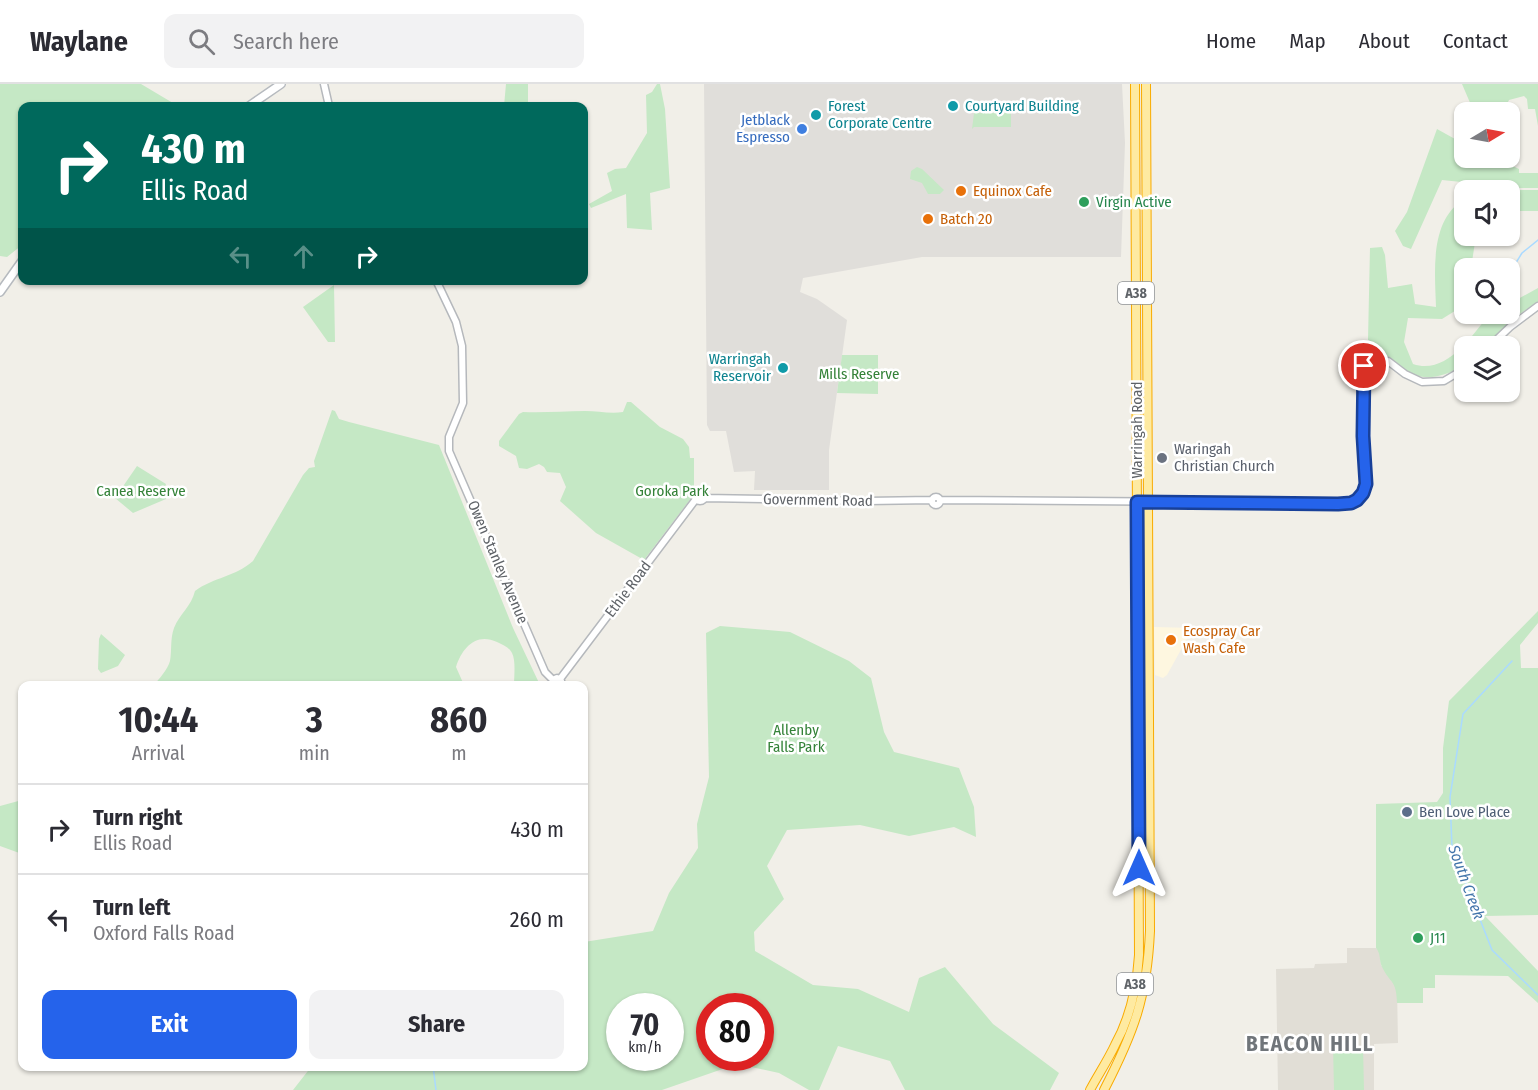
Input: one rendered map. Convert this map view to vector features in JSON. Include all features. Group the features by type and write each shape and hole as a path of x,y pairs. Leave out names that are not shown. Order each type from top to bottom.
{"highway":[{"name":"Warringah Road","path":"1090,1090 1117,1043 1134,993 1139,955 1135,84"},
{"name":"Warringah Road","path":"1104,1090 1136,1022 1148,970 1150,931 1146,84"}],"main road":[{"path":"255,102 280,84"},
{"path":"0,292 18,267"}],"street":[{"path":"324,84 327,102"},
{"name":"Owen Stanley Avenue","path":"438,285 459,330 462,346 463,403 448,441 449,451 545,672 555,681"},
{"path":"1501,336 1538,306"},
{"path":"1137,502 1351,503 1361,496 1366,484 1363,436 1367,364 1388,361 1405,374 1422,382 1444,381 1454,375"},
{"name":"Government Road","path":"696,499 701,501 704,498 932,500 936,505 940,501 1137,502"},
{"name":"Ethie Road","path":"557,681 696,499"}],"shaded area":[{"path":"704,84 1122,84 1125,143 1121,257 922,257 803,278 800,292 817,299 847,320 829,450 829,490 754,490 755,471 734,472 726,431 710,431 707,425"},
{"name":"Ecospray Car Wash Cafe","path":"1154,627 1193,628 1167,675 1163,678 1155,675"},
{"path":"1347,948 1376,948 1380,952 1381,965 1397,987 1398,1043 1374,1044 1374,1090 1278,1090 1276,969 1314,968 1315,964 1347,963"}],"green space":[{"path":"0,84 141,84 171,102 18,102 18,248 7,257 0,256"},
{"path":"506,84 528,84 528,102 504,102"},
{"path":"657,84 660,84 665,109 670,188 650,193 652,230 627,228 626,194 591,208 589,204 612,191 607,173 615,169 626,168 647,133 646,95 652,92"},
{"path":"1462,84 1538,84 1538,126 1535,109 1528,109 1527,99 1524,96 1508,102 1470,102"},
{"path":"974,113 1011,113 1011,127 974,127 972,129"},
{"path":"1437,129 1454,138 1454,168 1517,168 1519,173 1538,173 1538,188 1520,188 1520,180 1442,180 1411,249 1403,246 1395,231 1407,212"},
{"path":"917,167 944,190 940,194 928,194 922,183 910,179 911,171"},
{"path":"1520,190 1538,190 1538,211 1520,211"},
{"path":"1453,209 1454,246 1474,246 1473,258 1454,258 1454,312 1442,319 1408,318 1404,342 1413,364 1425,366 1436,364 1454,353 1454,370 1435,377 1423,377 1401,368 1368,340 1370,248 1382,247 1385,255 1388,288 1412,284 1415,304 1436,307 1436,248 1445,220"},
{"path":"334,285 335,342 328,342 303,307"},
{"path":"1538,288 1538,302 1520,314 1520,298"},
{"path":"1481,324 1507,324 1496,336 1472,336"},
{"name":"Mills Reserve","path":"842,355 878,355 878,394 837,393"},
{"name":"Goroka Park","path":"627,402 631,402 660,427 683,439 689,447 690,458 694,458 692,497 644,560 596,533 560,501 566,487 560,473 547,472 539,464 527,469 519,468 516,456 499,446 499,441 519,414 523,412 618,413 623,412"},
{"path":"332,410 339,419 439,445 513,628 538,681 514,681 515,669 511,651 497,642 483,639 466,648 459,660 456,667 462,681 157,681 169,664 174,628 195,591 253,561 303,475 309,468 315,467 314,461"},
{"name":"Canea Reserve","path":"137,466 166,484 163,492 166,499 133,513 115,498"},
{"path":"1538,611 1538,623 1520,645 1521,668 1538,668 1538,915 1485,916 1538,971 1538,1003 1508,976 1435,975 1435,988 1423,988 1423,1003 1397,1003 1394,986 1382,967 1376,948 1376,804 1437,802 1443,793 1443,748 1449,701"},
{"name":"Allenby Falls Park","path":"720,626 790,632 849,661 871,678 884,732 894,752 959,768 974,807 976,837 954,827 909,836 860,825 787,830 767,866 784,899 754,932 755,951 813,985 858,989 909,1012 919,978 945,967 993,1024 1059,1073 1050,1090 905,1090 890,1061 838,1046 819,1090 809,1090 779,1073 770,1071 774,1071 774,993 696,993 696,1071 717,1071 662,1090 293,1090 308,1071 588,1071 588,941 653,931 669,893 698,848 697,824 709,777 706,633"},
{"path":"101,634 125,655 118,666 101,673 98,669"},
{"path":"18,801 18,853 0,846 0,806"},
{"path":"1333,1046 1363,1046 1364,1090 1334,1090"}],"waterway":[{"path":"1519,258 1538,240"},
{"name":"South Creek","path":"1512,661 1463,714 1450,797 1452,848 1492,950 1538,995"},
{"path":"434,1071 436,1090"}],"place":[{"name":"Courtyard Building","path":"953,106"},
{"name":"Forest Corporate Centre","path":"816,115"},
{"name":"Jetblack Espresso","path":"802,129"},
{"name":"Equinox Cafe","path":"961,191"},
{"name":"Virgin Active","path":"1084,202"},
{"name":"Batch 20","path":"928,219"},
{"name":"Warringah Reservoir","path":"783,368"},
{"name":"Waringah Christian Church","path":"1162,458"},
{"name":"Ecospray Car Wash Cafe","path":"1171,640"},
{"name":"Ben Love Place","path":"1407,812"},
{"name":"J11","path":"1418,938"}],"district":[{"name":"BEACON HILL","path":"1310,1044"}],"route":[{"path":"1139,868 1137,502 1273,504 1353,502 1361,496 1366,484 1363,459 1364,366"}]}
